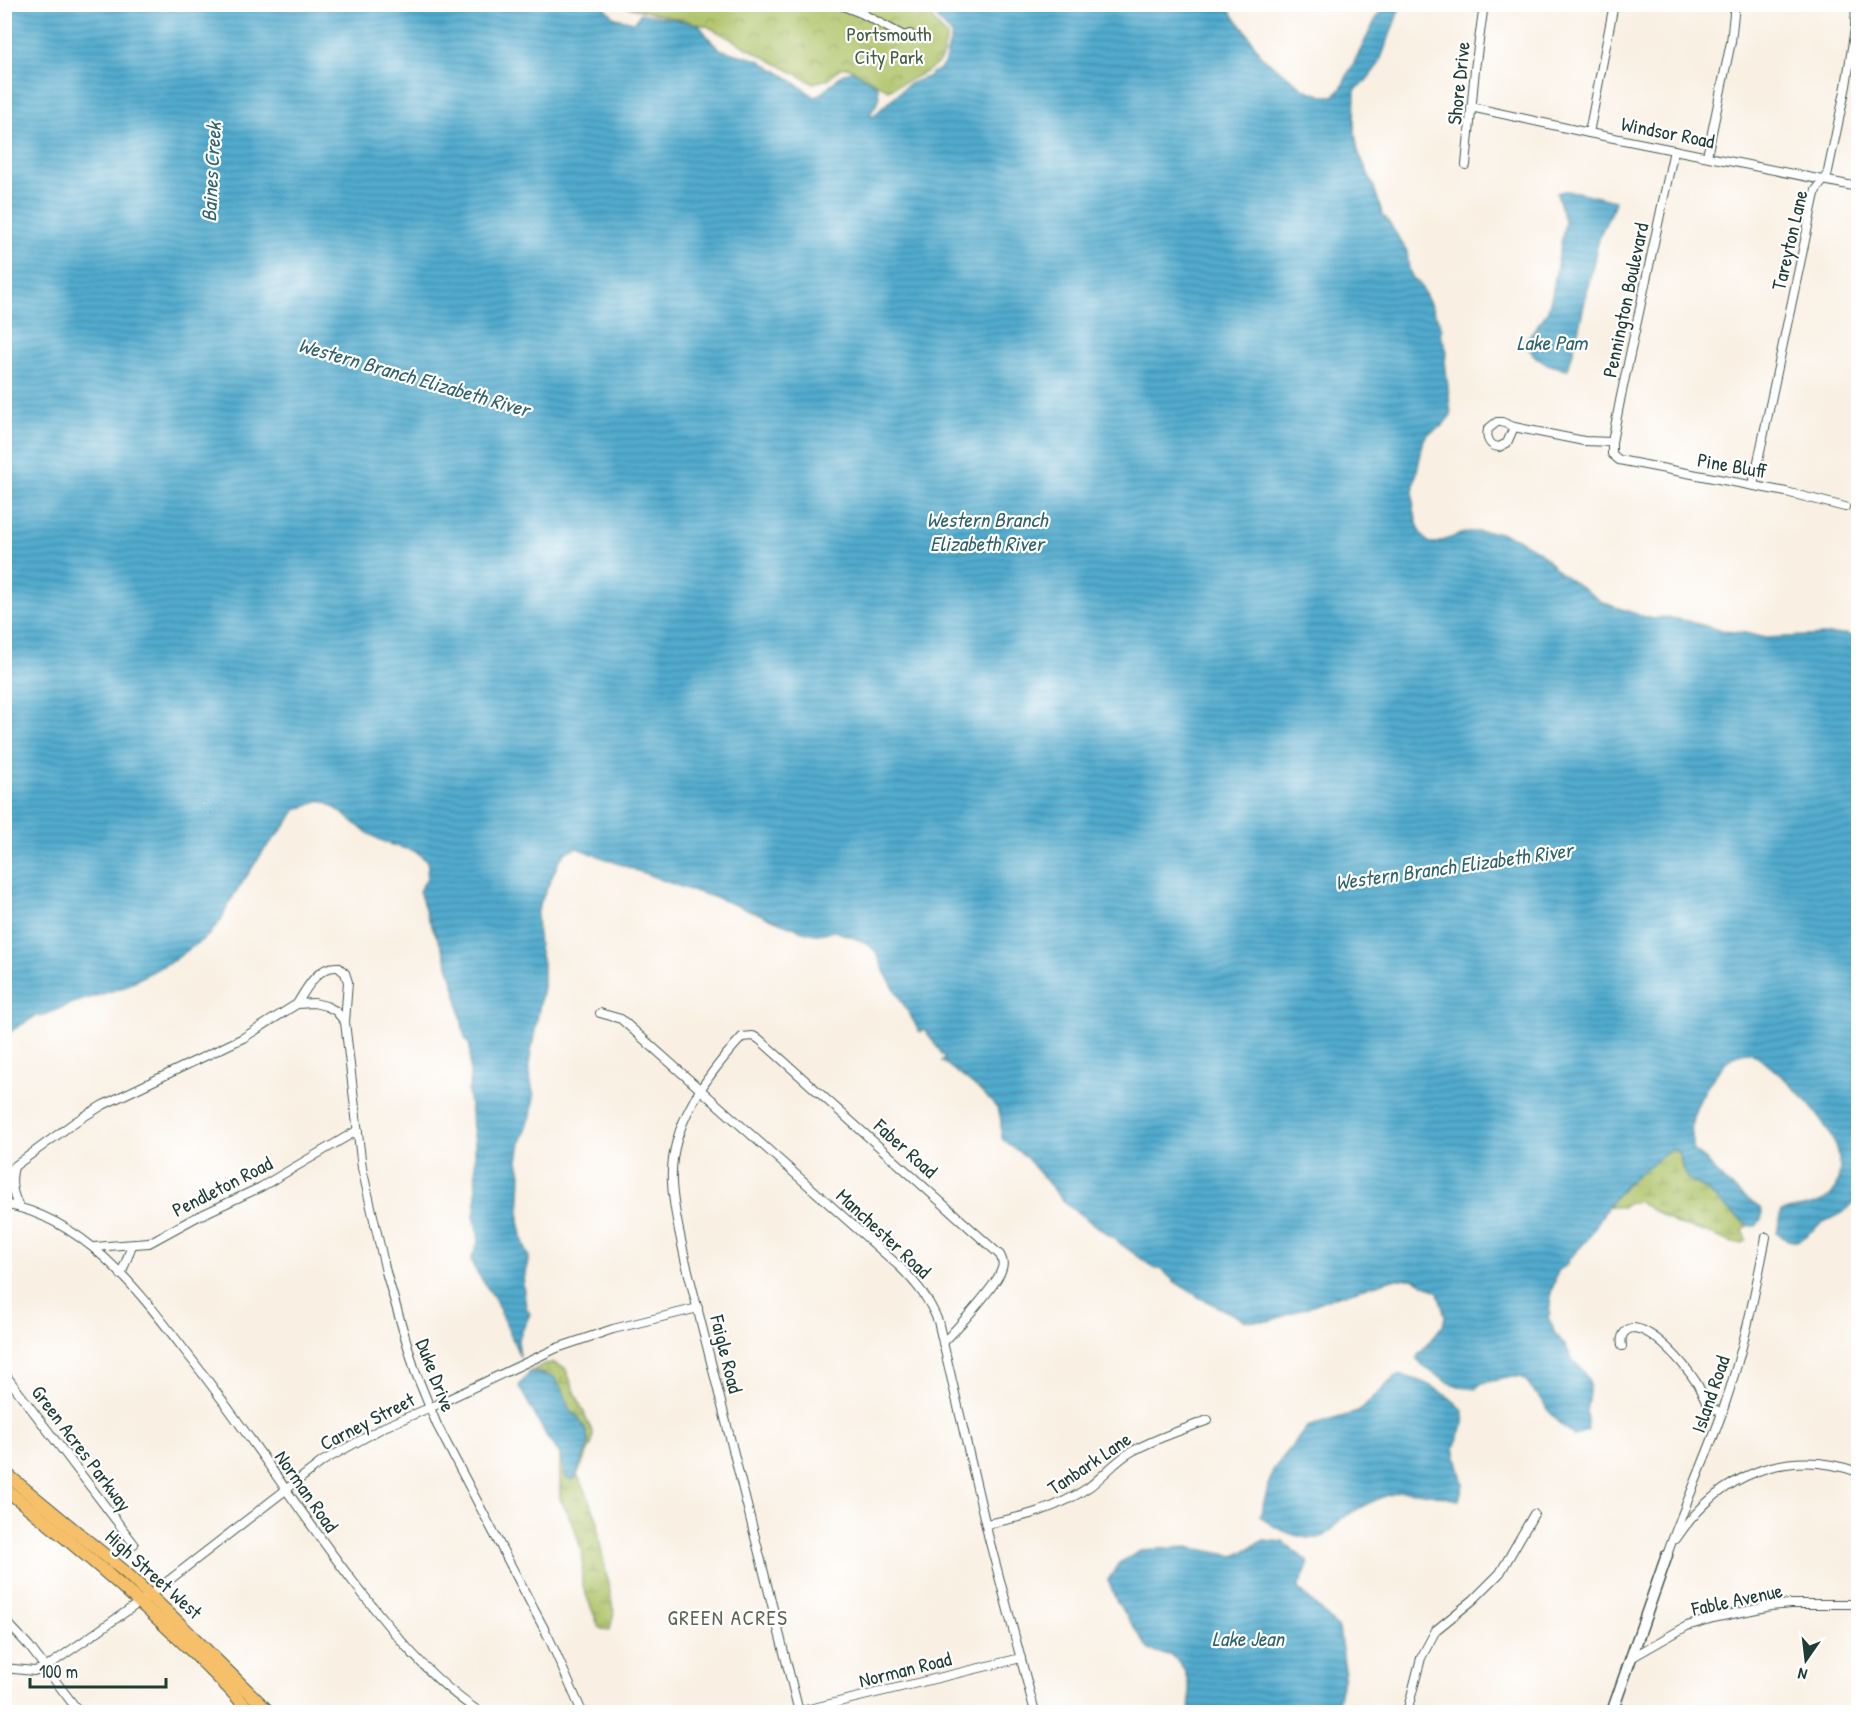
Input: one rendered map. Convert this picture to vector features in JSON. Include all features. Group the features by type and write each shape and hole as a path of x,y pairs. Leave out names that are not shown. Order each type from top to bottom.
{"main road":[{"name":"High Street West","path":"4,1472 74,1528 145,1599 269,1713"},
{"name":"High Street West","path":"4,1488 145,1599 188,1648 251,1713"}],"street":[{"path":"838,4 904,36 910,34"},
{"name":"Shore Drive","path":"1466,165 1484,4"},
{"path":"1589,133 1614,4"},
{"path":"1707,156 1731,42 1735,4"},
{"name":"Tareyton Lane","path":"1753,485 1814,198 1816,190 1827,176 1846,87 1855,28 1856,4"},
{"name":"Windsor Road","path":"1471,107 1858,187"},
{"name":"Pennington Boulevard","path":"1614,457 1611,449 1612,442 1674,150"},
{"path":"1514,427 1584,441 1612,442"},
{"name":"Pine Bluff","path":"1614,457 1619,460 1753,485 1845,507"},
{"name":"Duke Drive","path":"4,1174 75,1122 243,1038 297,1004 315,977 326,968 338,967 345,973 348,982 345,1022 362,1168 406,1345 429,1408 469,1489 549,1638 582,1713"},
{"path":"297,1004 314,1003 326,1006 336,1011 345,1022"},
{"name":"Manchester Road","path":"600,1014 621,1019 918,1284 932,1306 944,1343 986,1524 1035,1713"},
{"name":"Faigle Road","path":"759,1039 753,1036 742,1037 717,1064 700,1089 681,1131 672,1168 672,1184 676,1212 698,1308 798,1712"},
{"name":"Faber Road","path":"759,1039 998,1252 1002,1260 1002,1271 944,1343"},
{"name":"Pendleton Road","path":"94,1247 149,1243 261,1187 358,1130"},
{"path":"14,1167 13,1193 20,1208"},
{"name":"Norman Road","path":"4,1204 54,1222 94,1247 121,1275 170,1329 212,1384 285,1490 390,1628 440,1679 480,1713"},
{"name":"Island Road","path":"1667,1555 1686,1500 1723,1412 1751,1317 1766,1237"},
{"path":"121,1275 132,1245"},
{"name":"Carney Street","path":"45,1668 145,1599 323,1461 353,1443 582,1339 698,1308"},
{"path":"1622,1346 1622,1336 1632,1328 1637,1328 1655,1338 1691,1374 1707,1404 1723,1412"},
{"name":"Green Acres Parkway","path":"4,1373 134,1544"},
{"name":"Tanbark Lane","path":"986,1524 1044,1511 1062,1503 1092,1485 1129,1453 1208,1420"},
{"path":"1612,1713 1667,1555 1685,1526 1708,1501 1750,1474 1779,1465 1810,1462 1844,1467 1858,1472"},
{"path":"1407,1713 1421,1658 1436,1630 1473,1600 1500,1573 1534,1514"},
{"name":"Fable Avenue","path":"1631,1658 1687,1626 1713,1618 1780,1605 1821,1602 1858,1604"},
{"path":"5,1619 29,1646 78,1713"},
{"name":"Norman Road","path":"798,1712 1021,1658"},
{"path":"4,1668 34,1671 45,1668"}],"green space":[{"name":"Portsmouth City Park","path":"620,5 923,5 947,36 938,63 888,90 848,67 840,68 829,79 813,83 707,26"},
{"path":"1672,1147 1679,1152 1682,1168 1687,1178 1702,1187 1748,1226 1743,1231 1746,1240 1742,1243 1733,1243 1677,1224 1637,1201 1623,1207 1608,1206 1625,1185"},
{"path":"553,1363 565,1368 593,1434 592,1443 577,1475 598,1522 599,1539 614,1612 610,1630 599,1627 582,1584 583,1556 575,1529 560,1498 560,1454 566,1478 573,1480 589,1443 579,1418 569,1409 544,1373 530,1372 544,1364"}],"water":[{"name":"Western Branch Elizabeth River","path":"5,4 603,5 615,18 634,22 640,13 698,24 713,43 722,50 759,60 815,97 842,75 853,71 878,86 879,100 870,114 872,117 909,84 930,76 944,64 952,34 939,21 930,5 1228,5 1261,56 1304,89 1323,96 1334,96 1340,90 1383,5 1401,5 1379,64 1366,81 1355,90 1354,125 1358,151 1374,187 1383,216 1407,251 1409,270 1419,283 1441,325 1441,335 1447,351 1445,360 1451,415 1442,426 1424,439 1414,485 1414,510 1423,536 1434,544 1467,532 1497,532 1515,538 1540,552 1559,572 1604,603 1654,619 1663,617 1688,621 1723,631 1765,638 1846,634 1858,638 1858,1199 1846,1210 1822,1223 1802,1239 1791,1241 1777,1233 1781,1211 1813,1204 1833,1193 1838,1180 1839,1163 1835,1144 1812,1107 1780,1075 1750,1052 1731,1059 1713,1078 1694,1113 1693,1150 1705,1159 1725,1182 1761,1209 1762,1218 1756,1226 1748,1226 1705,1189 1688,1179 1683,1171 1679,1154 1672,1148 1625,1185 1608,1206 1587,1240 1558,1271 1551,1293 1549,1318 1555,1334 1584,1372 1590,1385 1586,1412 1588,1430 1574,1436 1558,1422 1541,1398 1520,1377 1482,1383 1475,1389 1467,1388 1445,1380 1420,1363 1417,1360 1418,1355 1443,1325 1445,1316 1438,1292 1415,1279 1393,1279 1268,1321 1244,1320 1199,1297 1175,1282 1160,1268 1154,1268 1067,1205 1026,1157 1003,1140 1000,1115 995,1106 974,1085 942,1061 945,1058 925,1030 920,1032 885,973 876,952 867,943 835,931 816,934 803,931 577,848 567,851 560,859 539,906 537,917 539,947 543,963 543,987 529,1063 534,1097 518,1161 521,1174 519,1221 529,1257 523,1284 526,1307 530,1314 518,1340 520,1357 495,1299 471,1260 479,1240 474,1216 476,1203 475,1143 468,1091 470,1046 465,1038 455,988 444,952 428,918 419,891 427,878 428,864 419,854 378,839 336,808 320,800 296,810 264,850 230,901 221,920 209,935 174,960 121,988 70,1004 40,1017 37,1015 5,1035"},
{"name":"Lake Pam","path":"1564,191 1615,201 1599,239 1568,369 1542,362 1524,342 1547,313 1552,295 1565,222 1557,193"},
{"path":"530,1372 554,1377 565,1395 569,1409 579,1418 586,1430 589,1443 575,1478 572,1480 566,1478 560,1454 547,1437 519,1386"},
{"path":"1397,1375 1434,1387 1464,1411 1463,1426 1454,1448 1463,1484 1459,1500 1418,1492 1395,1493 1353,1512 1340,1520 1326,1535 1317,1538 1290,1534 1265,1521 1260,1516 1273,1470 1307,1427 1358,1412"},
{"name":"Lake Jean","path":"1264,1540 1283,1542 1309,1563 1298,1588 1339,1629 1345,1670 1336,1712 1189,1712 1189,1688 1181,1665 1169,1655 1149,1650 1116,1600 1108,1580 1119,1563 1142,1550 1187,1547 1235,1556"}],"district":[{"name":"GREEN ACRES","path":"728,1617"}],"water label":[{"name":"Baines Creek","path":"211,172"}]}
